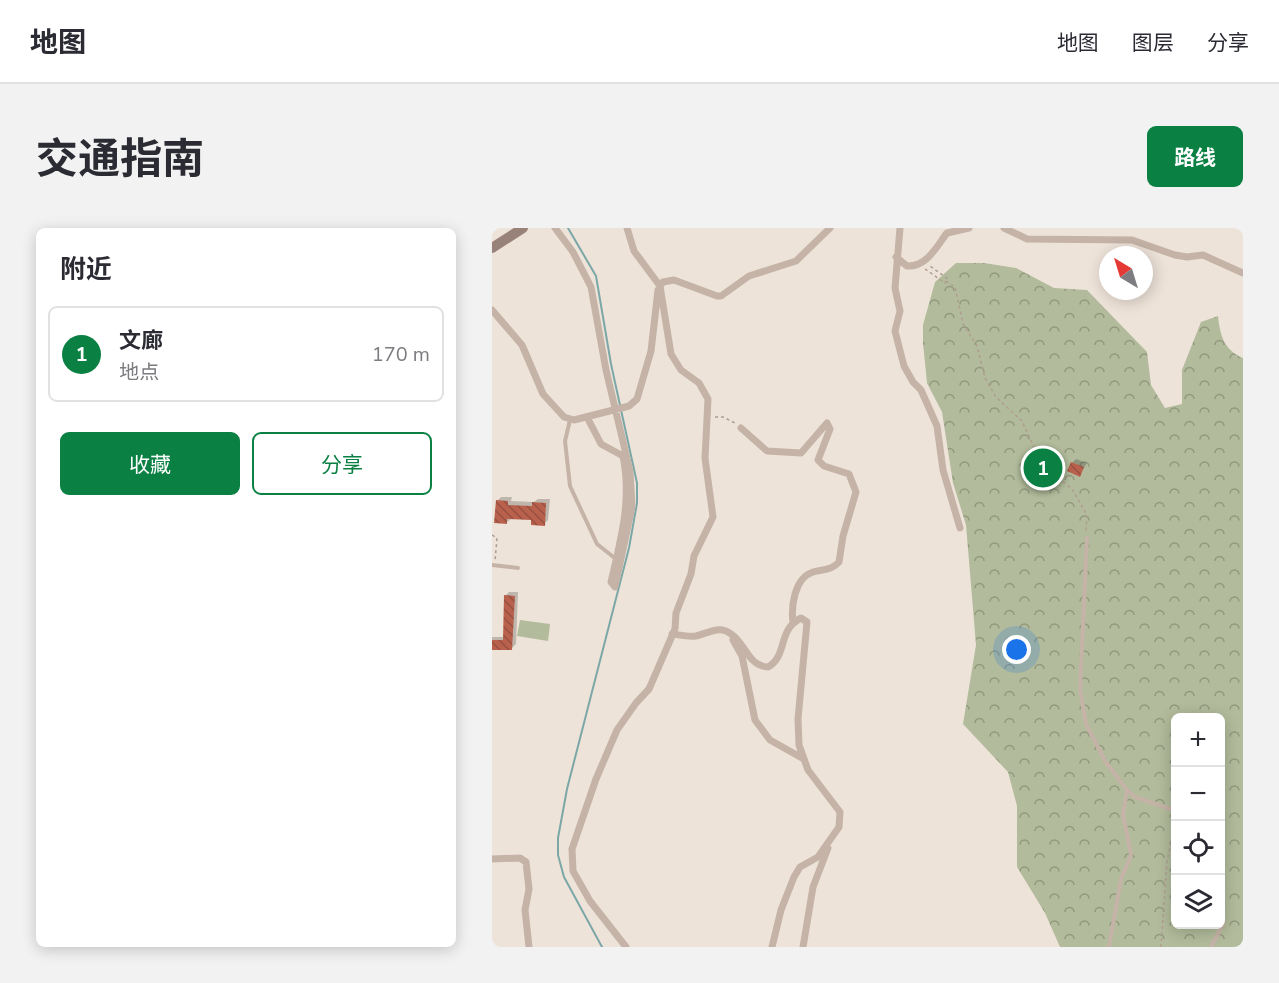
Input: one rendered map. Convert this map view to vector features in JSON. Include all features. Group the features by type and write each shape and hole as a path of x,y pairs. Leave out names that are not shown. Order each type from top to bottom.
{"main road":[{"path":"492,248 523,228"}],"street":[{"path":"555,228 573,252 591,287 606,370 630,471 632,507 615,587 611,582 627,506 627,474 623,456 601,444 587,417"},
{"path":"626,947 590,901 573,871 572,849 608,749 629,712 649,689 672,634 676,614 691,574 694,556 713,517 706,472 708,399 705,392 676,364 671,354 660,286 634,251 627,228"},
{"path":"492,310 522,345 543,394 570,420 587,417 629,406 637,399 647,370 660,286 663,282 675,280 717,297 721,296 749,276 796,261 830,228"},
{"path":"900,228 895,288 900,311 895,331 903,366 912,382 921,390 937,426 943,470 960,528"},
{"path":"896,257 907,266 918,265 938,249 947,233 969,228"},
{"path":"1004,228 1027,239 1132,240 1175,255 1187,257 1203,255 1243,273"},
{"path":"741,428 767,451 801,453 827,423 830,429 818,460 824,466 849,474 855,483 856,492 838,562 829,569 810,573 800,583 795,597 793,623"},
{"path":"672,634 697,636 715,629 732,634 751,660 762,667 768,667 777,660 785,632 793,623 804,619 808,626 798,719 802,758 808,770 840,812 839,827 818,857 800,867 794,877 781,910 772,947"},
{"path":"732,634 733,642 742,656 755,720 770,740 802,758"},
{"path":"803,947 813,887 833,834"},
{"path":"492,859 520,858 527,864 529,889 525,910 529,947"}],"lane":[{"path":"570,420 565,441 570,486 597,544 616,559"},
{"path":"1087,538 1080,689 1082,713 1105,761 1127,790 1136,797 1171,809"},
{"path":"494,565 518,568"},
{"path":"1109,947 1121,879 1131,855 1124,814 1127,790"},
{"path":"1211,947 1220,929"}],"path":[{"path":"926,263 948,279 946,281"},
{"path":"922,267 945,283 946,281 956,287 963,324 977,346 985,378 996,397 1022,421 1041,463 1072,489 1081,503 1087,515 1087,538"},
{"path":"707,417 723,417 741,428"},
{"path":"492,536 497,538 494,565"},
{"path":"1161,947 1167,861 1171,844"}],"green space":[{"path":"956,263 984,263 1016,268 1054,288 1087,290 1147,352 1151,385 1165,408 1182,404 1182,370 1201,322 1218,316 1224,341 1231,351 1243,358 1243,947 1060,947 1045,913 1017,867 1017,806 1008,772 963,724 976,645 966,525 953,483 942,412 927,383 923,325 935,282"},
{"path":"520,620 550,624 548,641 517,636"}],"building":[{"path":"1052,458 1055,463 1034,477 1031,473"},
{"path":"1071,462 1084,467 1080,477 1067,471"},
{"path":"496,500 508,501 508,505 532,506 532,502 546,503 545,526 531,525 531,520 507,519 507,524 494,523"},
{"path":"504,595 515,596 512,650 492,650 492,640 503,640"}],"waterway":[{"path":"568,228 596,276 611,364 637,483 637,503 629,548 567,789 558,838 558,855 564,877 602,947"}],"place":[{"name":"文廊","path":"1043,468"}]}
